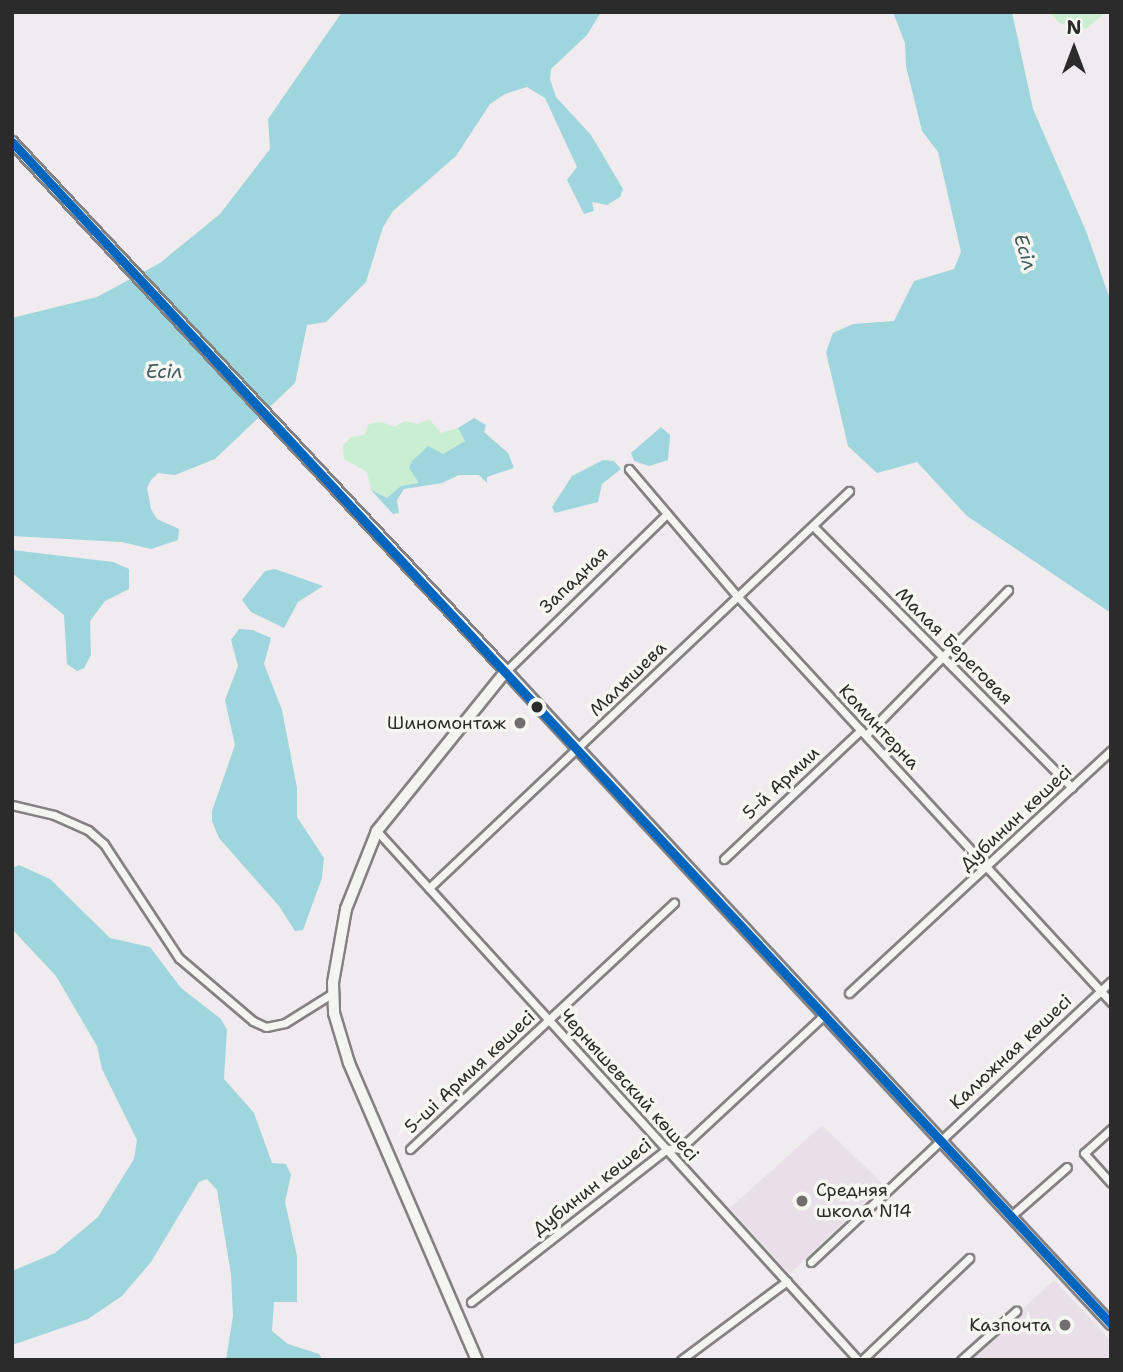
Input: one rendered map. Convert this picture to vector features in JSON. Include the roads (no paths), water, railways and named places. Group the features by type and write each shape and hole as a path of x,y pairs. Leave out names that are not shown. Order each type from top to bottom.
{"highway":[{"path":"12,142 506,671 377,831 346,909 333,993 334,1013 349,1063 477,1360"}],"main road":[{"path":"506,671 1111,1324"}],"street":[{"name":"Коминтерна","path":"629,469 738,597 1111,1002"},
{"name":"Малышева","path":"429,888 849,491"},
{"name":"Западная","path":"506,671 667,514"},
{"name":"Малая Береговая","path":"813,526 1072,789"},
{"name":"5-й Армии","path":"724,859 863,733 1009,590"},
{"name":"Дубинин көшесі","path":"849,993 1111,750"},
{"path":"12,805 54,815 88,831 104,844 179,958 253,1021 275,1026 333,993"},
{"name":"Чернышевский көшесі","path":"377,831 860,1360"},
{"name":"5-ші Армия көшесі","path":"410,1149 674,903"},
{"name":"Калюжная көшесі","path":"811,1262 1111,981"},
{"name":"Дубинин көшесі","path":"471,1302 667,1149 681,1148 824,1015"},
{"path":"1111,1129 1084,1153 1111,1183"},
{"path":"1011,1216 1067,1167"},
{"path":"860,1360 969,1258"},
{"path":"681,1360 787,1281"},
{"path":"961,1360 1016,1311"}],"water":[{"name":"Есіл","path":"342,12 601,12 587,35 551,69 550,79 556,97 591,135 623,189 620,197 607,205 592,202 594,211 584,214 567,180 577,167 545,98 527,87 505,94 490,104 456,156 393,211 383,227 366,282 326,322 307,325 295,383 215,459 175,475 158,473 151,480 147,488 151,509 157,519 179,529 178,540 151,549 122,542 12,536 12,318 97,297 160,263 220,214 270,149 268,119"},
{"name":"Есіл","path":"893,12 1012,12 1033,109 1086,231 1111,302 1111,613 967,516 917,462 877,473 848,446 826,352 833,333 853,324 894,321 914,281 954,269 961,252 938,152 922,131 906,66 905,43"},
{"path":"474,418 486,425 484,432 508,453 514,468 487,477 487,483 479,475 459,475 442,483 404,489 397,500 399,513 393,514 371,490 387,498 401,486 419,483 409,468 412,461 428,446 443,454 465,441 458,428"},
{"path":"661,427 670,435 668,460 649,466 634,461 631,453"},
{"path":"603,460 614,461 621,469 602,484 598,502 555,513 552,507 572,476"},
{"path":"12,550 113,562 129,569 129,589 105,601 90,621 91,655 84,668 77,671 67,664 64,615 12,573"},
{"path":"275,569 323,586 298,602 284,628 251,612 242,600 265,571"},
{"path":"239,629 253,630 271,638 264,664 282,710 297,788 297,817 324,858 322,878 303,930 295,931 279,906 219,838 212,821 212,811 235,745 225,700 238,666 231,640"},
{"path":"19,865 50,879 110,938 150,947 181,988 221,1019 227,1030 224,1079 254,1113 272,1163 286,1164 291,1175 285,1202 297,1256 297,1302 274,1302 272,1331 288,1344 319,1354 323,1360 226,1360 233,1316 231,1274 217,1190 207,1179 199,1182 151,1262 122,1296 88,1319 12,1345 12,1271 55,1253 98,1217 134,1159 137,1140 102,1069 97,1046 56,976 12,929 12,868"}],"place":[{"name":"Шиномонтаж","path":"520,723"},
{"name":"Средняя школа N14","path":"802,1201"},
{"name":"Казпочта","path":"1065,1325"}]}
